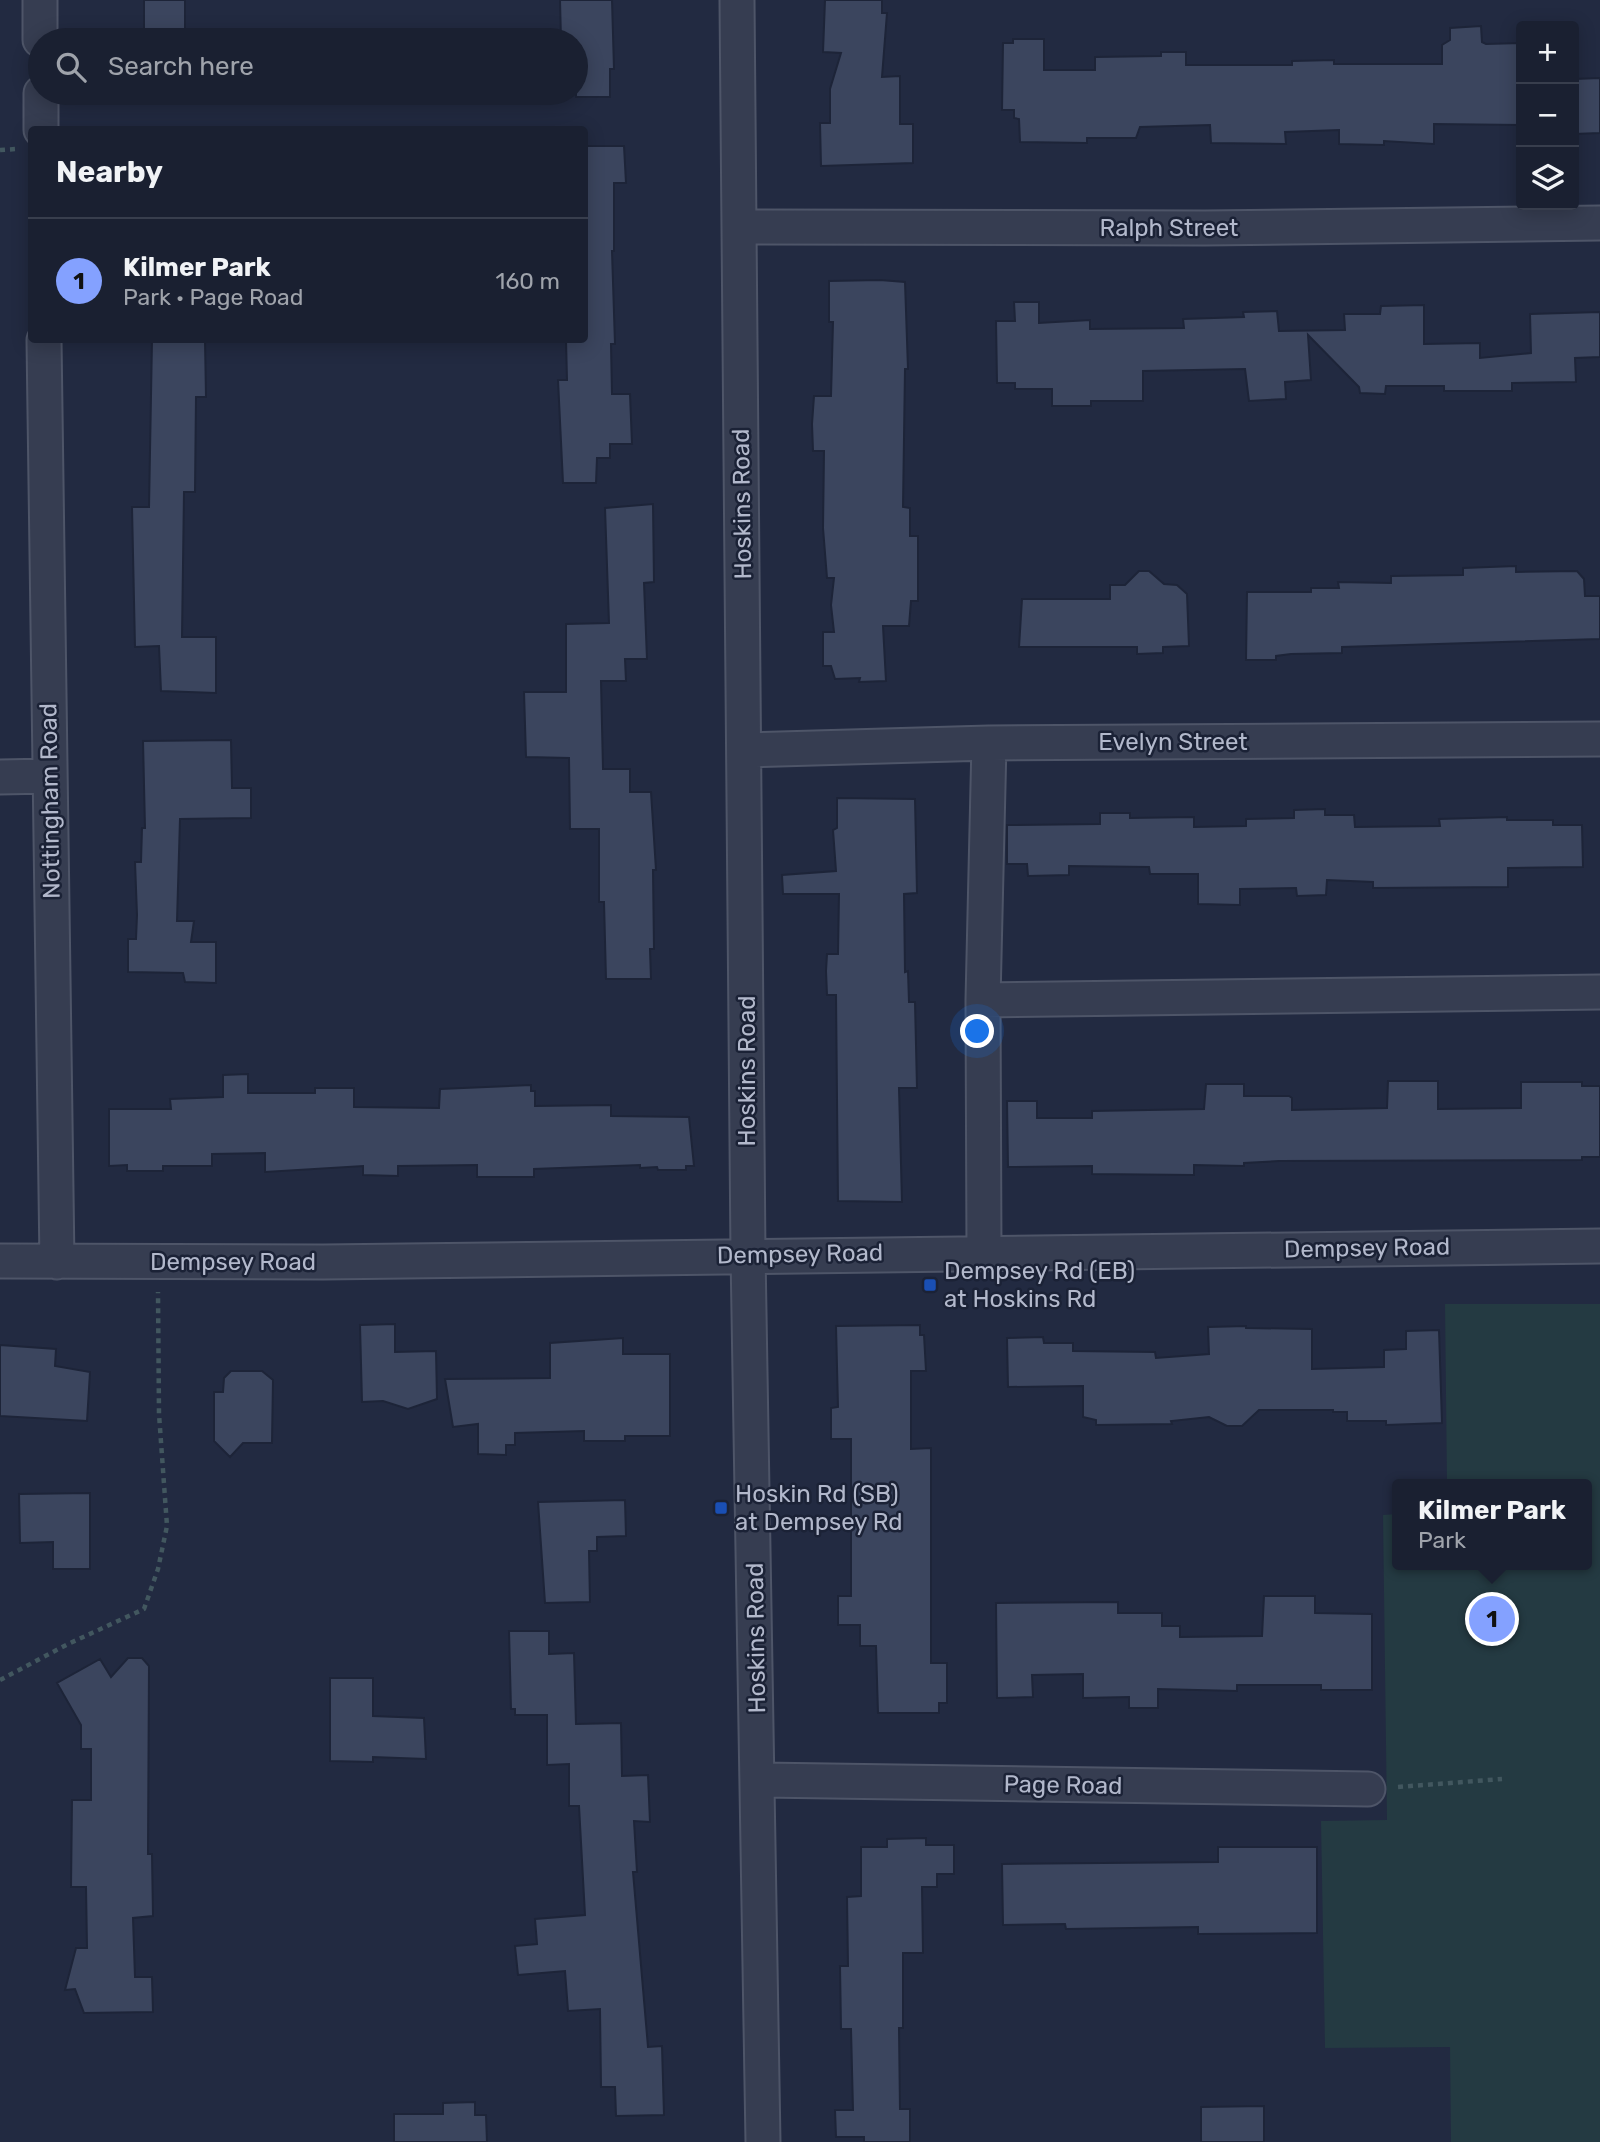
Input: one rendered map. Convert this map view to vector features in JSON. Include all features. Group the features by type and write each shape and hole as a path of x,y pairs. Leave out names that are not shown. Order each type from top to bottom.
{"street":[{"path":"40,0 40,28"},
{"name":"Hoskins Road","path":"737,0 748,1254 763,2142"},
{"path":"41,105 41,126"},
{"name":"Ralph Street","path":"739,227 1205,228 1600,223"},
{"name":"Nottingham Road","path":"44,343 57,1262"},
{"name":"Evelyn Street","path":"745,750 989,743 1600,739"},
{"path":"984,1252 983,1000 989,743"},
{"path":"0,777 50,776"},
{"path":"983,1000 1600,992"},
{"name":"Dempsey Road","path":"0,1261 158,1263 1600,1246"},
{"name":"Page Road","path":"758,1780 1368,1789"}],"path":[{"path":"0,1680 68,1644 144,1609 158,1569 167,1527 159,1414 158,1263"},
{"path":"1368,1789 1502,1779"}],"shaded area":[{"path":"1445,1304 1600,1304 1600,2142 1451,2142 1450,2047 1325,2048 1321,1821 1387,1820 1383,1515 1392,1514 1392,1570 1592,1570 1592,1479 1447,1479"}],"building":[{"path":"144,0 185,0 185,28 144,28"},
{"path":"560,0 612,0 614,69 610,69 610,97 588,97 588,28 561,28"},
{"path":"825,0 882,0 882,13 887,13 882,77 900,76 900,124 913,124 913,163 821,166 820,123 830,123 830,89 841,53 823,52"},
{"path":"1481,26 1482,42 1486,44 1516,43 1516,125 1434,124 1434,144 1384,141 1384,145 1339,144 1339,130 1285,132 1286,144 1211,143 1210,125 1140,127 1136,138 1087,138 1087,143 1020,142 1019,119 1014,118 1014,110 1002,110 1003,43 1013,43 1013,39 1044,39 1044,70 1095,70 1095,57 1161,56 1161,52 1186,52 1186,65 1292,65 1292,61 1334,60 1334,64 1442,64 1442,45 1450,40 1450,28"},
{"path":"1600,78 1600,133 1579,134 1579,79"},
{"path":"588,146 624,146 626,183 614,183 612,251 615,344 611,344 612,394 630,394 632,444 610,444 610,458 597,458 596,483 563,483 558,380 567,380 566,343 588,343"},
{"path":"829,281 905,282 908,369 905,369 903,507 910,508 910,536 918,536 918,601 911,601 909,626 883,626 886,681 859,682 860,678 835,679 831,666 823,666 823,632 834,632 831,605 834,578 827,578 823,528 824,451 813,451 812,424 814,396 831,396 833,322 829,322"},
{"path":"1014,302 1039,302 1039,323 1090,320 1090,329 1184,328 1183,319 1244,317 1243,312 1277,311 1279,331 1345,330 1344,314 1380,314 1381,306 1424,305 1424,344 1480,343 1480,358 1531,353 1530,314 1600,312 1600,357 1575,358 1576,382 1512,383 1512,391 1444,391 1444,386 1386,386 1385,394 1360,393 1359,387 1308,335 1311,380 1285,382 1286,399 1249,401 1245,369 1143,371 1143,401 1091,401 1091,406 1052,406 1052,389 1015,389 1015,383 997,383 996,321 1015,321"},
{"path":"152,343 205,343 206,397 196,397 195,492 184,492 182,637 216,637 216,693 161,691 159,646 135,647 132,507 149,507"},
{"path":"653,504 654,582 644,583 647,659 625,659 626,681 601,681 603,769 630,769 630,792 651,792 656,870 653,870 654,949 650,949 651,979 606,979 604,902 599,902 599,829 570,829 569,758 526,757 524,692 566,692 566,624 609,623 605,508"},
{"path":"1516,566 1516,572 1577,571 1584,579 1585,596 1600,596 1600,639 1342,647 1342,653 1291,654 1276,656 1276,660 1246,660 1247,592 1311,592 1311,588 1339,588 1338,582 1391,583 1391,576 1463,575 1463,568"},
{"path":"1139,571 1149,571 1164,584 1177,585 1187,594 1189,646 1163,647 1163,653 1137,654 1137,647 1019,647 1022,599 1110,599 1110,585 1125,585"},
{"path":"231,740 232,788 251,788 251,818 180,819 177,921 194,921 191,942 216,942 216,983 185,982 183,973 128,972 128,939 136,939 135,862 141,862 142,828 145,828 143,741"},
{"path":"837,798 915,799 917,893 904,894 905,972 908,971 909,1002 915,1002 917,1088 899,1088 902,1202 838,1201 836,995 827,995 826,971 827,954 838,954 839,894 783,894 782,875 836,871 833,830 837,828"},
{"path":"1325,809 1325,815 1354,815 1355,827 1440,826 1439,819 1507,817 1507,820 1553,820 1553,825 1582,825 1583,867 1508,868 1508,887 1373,888 1373,882 1327,880 1326,895 1297,896 1296,888 1240,889 1240,905 1198,904 1198,874 1150,874 1149,867 1069,866 1069,875 1028,876 1027,864 1007,864 1007,825 1100,824 1100,813 1130,813 1130,818 1194,817 1194,827 1246,826 1246,819 1294,818 1294,810"},
{"path":"248,1074 248,1093 315,1093 315,1088 354,1088 354,1107 439,1108 440,1089 531,1085 531,1091 535,1091 535,1106 611,1105 611,1116 689,1117 694,1166 686,1166 686,1170 658,1170 657,1167 640,1168 640,1165 534,1169 534,1177 477,1177 477,1165 398,1166 398,1176 363,1175 363,1166 265,1172 265,1153 212,1154 212,1166 163,1166 163,1171 127,1171 127,1165 109,1166 109,1109 171,1109 170,1099 223,1097 223,1075"},
{"path":"1388,1081 1438,1081 1438,1109 1521,1108 1521,1082 1582,1082 1582,1086 1600,1086 1600,1157 1582,1157 1582,1160 1279,1161 1244,1163 1244,1166 1194,1165 1194,1175 1092,1174 1092,1166 1008,1167 1007,1101 1037,1101 1037,1118 1092,1118 1092,1111 1204,1109 1206,1084 1244,1084 1244,1096 1289,1096 1292,1098 1292,1110 1387,1108"},
{"path":"395,1324 395,1352 436,1351 437,1399 408,1409 383,1401 362,1402 360,1325"},
{"path":"920,1325 920,1335 924,1335 926,1371 911,1371 911,1449 931,1448 931,1663 947,1663 947,1703 939,1703 939,1713 878,1713 876,1646 860,1646 860,1625 838,1625 838,1596 851,1596 851,1439 831,1439 831,1408 838,1407 836,1326"},
{"path":"1208,1327 1312,1329 1312,1369 1384,1367 1384,1350 1406,1349 1406,1331 1439,1330 1442,1423 1386,1425 1386,1421 1347,1421 1347,1412 1333,1410 1259,1410 1242,1426 1227,1426 1209,1417 1171,1421 1172,1424 1096,1425 1096,1420 1083,1417 1083,1386 1008,1387 1007,1338 1043,1337 1044,1343 1073,1343 1073,1351 1155,1352 1156,1358 1209,1354"},
{"path":"623,1338 623,1354 670,1354 670,1436 625,1436 625,1441 584,1441 584,1431 515,1433 515,1445 506,1445 506,1455 478,1454 478,1424 453,1427 445,1379 550,1378 550,1343"},
{"path":"0,1345 56,1349 55,1366 90,1372 87,1421 0,1416"},
{"path":"231,1371 262,1371 273,1380 272,1443 243,1443 230,1457 214,1441 214,1392 223,1392 224,1378"},
{"path":"90,1493 90,1569 53,1569 53,1542 20,1543 19,1494"},
{"path":"625,1500 626,1536 597,1537 597,1551 589,1551 590,1602 545,1603 538,1502"},
{"path":"1264,1596 1315,1596 1315,1613 1372,1614 1372,1690 1321,1690 1321,1685 1237,1685 1237,1691 1158,1689 1158,1708 1129,1708 1129,1697 1083,1698 1083,1674 1032,1675 1033,1697 997,1698 996,1603 1118,1602 1118,1613 1162,1613 1162,1626 1180,1626 1180,1637 1262,1636"},
{"path":"509,1631 549,1631 549,1654 574,1653 576,1724 621,1723 622,1776 648,1775 650,1822 634,1821 637,1872 633,1872 648,2047 662,2046 664,2115 616,2116 615,2087 601,2087 600,2009 568,2011 565,1971 518,1975 515,1946 537,1944 535,1919 585,1915 579,1806 569,1806 569,1764 547,1765 547,1715 515,1715 515,1709 511,1709"},
{"path":"128,1658 142,1658 149,1666 148,1854 152,1854 153,1916 133,1918 135,1977 152,1977 153,2012 84,2013 75,1989 65,1990 76,1948 87,1948 86,1887 71,1887 72,1800 91,1800 91,1749 81,1749 81,1725 57,1683 100,1659 111,1677"},
{"path":"330,1678 373,1678 373,1716 424,1718 426,1759 373,1757 373,1762 330,1761"},
{"path":"926,1838 926,1845 954,1845 954,1874 937,1874 937,1887 922,1887 923,1953 903,1953 903,2028 899,2028 900,2109 910,2109 910,2142 864,2142 864,2137 836,2137 835,2110 853,2110 851,2029 841,2029 840,1966 848,1966 847,1897 861,1896 861,1847 887,1847 887,1839"},
{"path":"1218,1847 1317,1847 1317,1933 1198,1934 1198,1927 1066,1929 1065,1924 1003,1925 1002,1864 1218,1862"},
{"path":"475,2102 475,2115 486,2115 487,2142 394,2142 394,2114 443,2114 443,2103"},
{"path":"1264,2106 1264,2142 1201,2142 1201,2107"}],"place":[{"name":"Dempsey Rd (EB) at Hoskins Rd","path":"930,1285"},
{"name":"Hoskin Rd (SB) at Dempsey Rd","path":"721,1508"},
{"name":"Kilmer Park","path":"1492,1619"}]}
